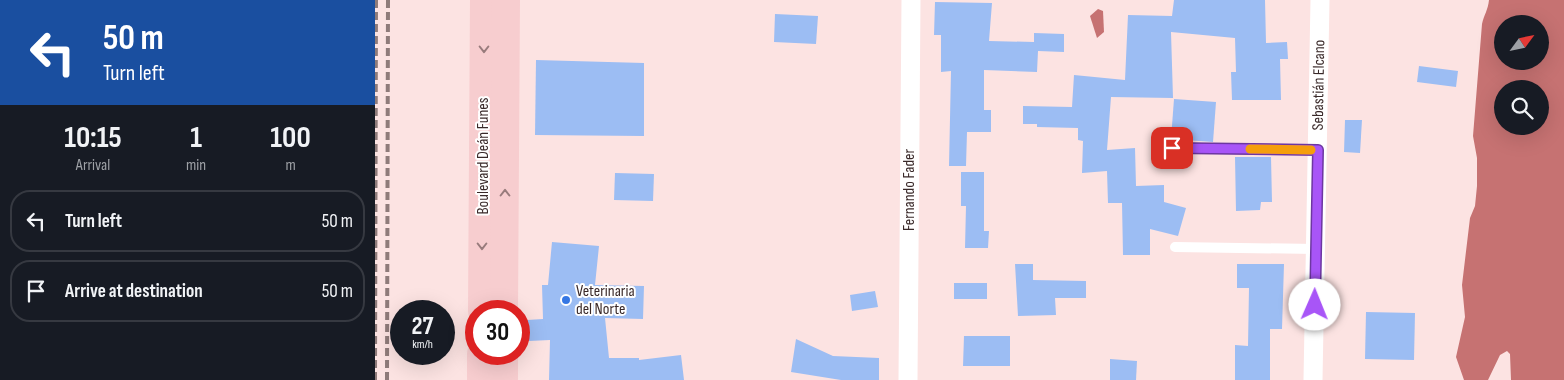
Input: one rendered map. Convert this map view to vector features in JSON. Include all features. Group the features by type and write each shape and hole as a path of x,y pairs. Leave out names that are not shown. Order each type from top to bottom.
{"main road":[{"name":"Boulevard Deán Funes","path":"482,300 484,0"},
{"name":"Boulevard Deán Funes","path":"504,300 506,0"},
{"path":"481,365 481,380"},
{"path":"504,365 504,380"}],"street":[{"name":"Fernando Fader","path":"908,380 911,0"},
{"name":"Sebastián Elcano","path":"1313,380 1320,0"}],"lane":[{"path":"1172,148 1318,150"},
{"path":"1175,246 1316,249"}],"shaded area":[{"path":"1489,0 1564,0 1564,380 1511,380 1510,354 1507,351 1500,355 1488,380 1464,380 1456,357 1465,317 1462,285 1470,218 1475,206 1477,186 1477,158 1473,136 1482,24"},
{"path":"1098,9 1103,11 1104,32 1097,38 1090,16"}],"building":[{"path":"1174,0 1265,0 1266,43 1287,42 1288,59 1280,59 1281,100 1232,100 1231,72 1236,72 1235,38 1171,32 1173,98 1111,97 1107,150 1135,148 1136,186 1164,185 1164,202 1186,208 1178,236 1150,229 1150,255 1123,255 1122,203 1108,203 1107,171 1082,173 1083,141 1078,140 1078,128 1037,127 1037,124 1023,124 1023,106 1072,107 1074,75 1125,80 1128,15 1172,16"},
{"path":"935,2 992,3 989,41 1034,42 1034,33 1064,34 1064,52 1038,51 1037,72 984,70 984,110 991,110 991,132 967,132 966,166 949,166 951,71 941,72 941,35 934,35"},
{"path":"775,14 818,16 816,44 774,42"},
{"path":"536,60 644,63 644,136 535,135"},
{"path":"1419,66 1458,71 1456,87 1417,82"},
{"path":"1174,99 1216,102 1213,142 1171,139"},
{"path":"1345,120 1362,120 1360,153 1344,152"},
{"path":"1235,157 1271,157 1272,202 1261,202 1260,210 1236,211"},
{"path":"961,172 984,172 984,231 989,231 988,248 965,248 966,206 961,206"},
{"path":"615,173 654,174 653,201 614,200"},
{"path":"552,242 599,246 595,285 644,286 643,319 605,318 609,358 639,358 639,360 681,355 684,380 549,380 550,340 530,341 530,320 543,319 542,285 548,285"},
{"path":"1015,264 1033,264 1033,280 1086,281 1086,298 1055,298 1056,315 1018,316"},
{"path":"1237,264 1284,264 1282,329 1270,329 1270,380 1235,380 1235,345 1248,346 1249,288 1237,288"},
{"path":"954,283 987,283 987,299 954,299"},
{"path":"875,291 878,307 852,311 850,295"},
{"path":"1366,312 1415,313 1414,360 1365,359"},
{"path":"964,336 1010,336 1010,366 963,366"},
{"path":"796,339 833,356 879,358 879,380 841,380 791,372"},
{"path":"1110,359 1137,361 1136,380 1110,380"}],"railway":[{"path":"375,380 376,0"},
{"path":"387,380 388,0"}],"slow traffic":[{"path":"1250,149 1311,150"}],"place":[{"name":"Veterinaria del Norte","path":"566,300"}],"route":[{"path":"1172,148 1318,150 1315,305"}]}
